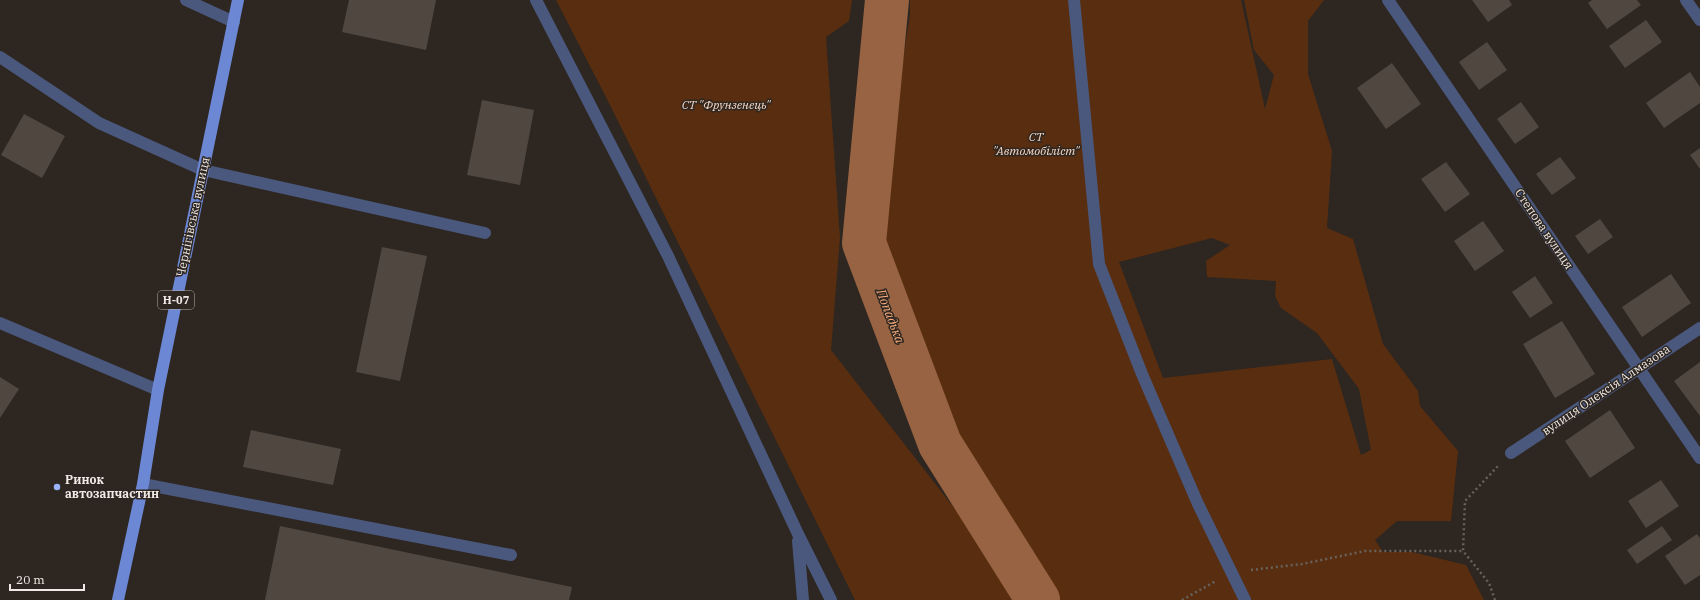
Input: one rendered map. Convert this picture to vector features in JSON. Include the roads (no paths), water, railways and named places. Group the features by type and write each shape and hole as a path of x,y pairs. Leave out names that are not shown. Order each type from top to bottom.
{"main road":[{"name":"Чернігівська вулиця","path":"118,600 143,484 158,390 202,170 238,0"}],"street":[{"path":"186,0 234,22"},
{"path":"536,0 668,256 798,534 831,600"},
{"path":"1074,0 1099,264 1142,374 1198,504 1245,600"},
{"name":"Степова вулиця","path":"1388,0 1700,458"},
{"path":"1686,0 1698,14"},
{"path":"0,57 99,123 202,170 485,233"},
{"path":"0,323 158,390"},
{"name":"вулиця Олексія Алмазова","path":"1511,453 1700,328"},
{"path":"143,484 511,555"},
{"path":"798,534 803,600"}],"waterway":[{"name":"Попадька","path":"887,0 864,243 940,444 1038,600"}],"place":[{"name":"Ринок автозапчастин","path":"57,487"}],"park label":[{"name":"СТ \"Фрунзенець\"","path":"726,105"},
{"name":"СТ \"Автомобіліст\"","path":"1036,144"}]}
